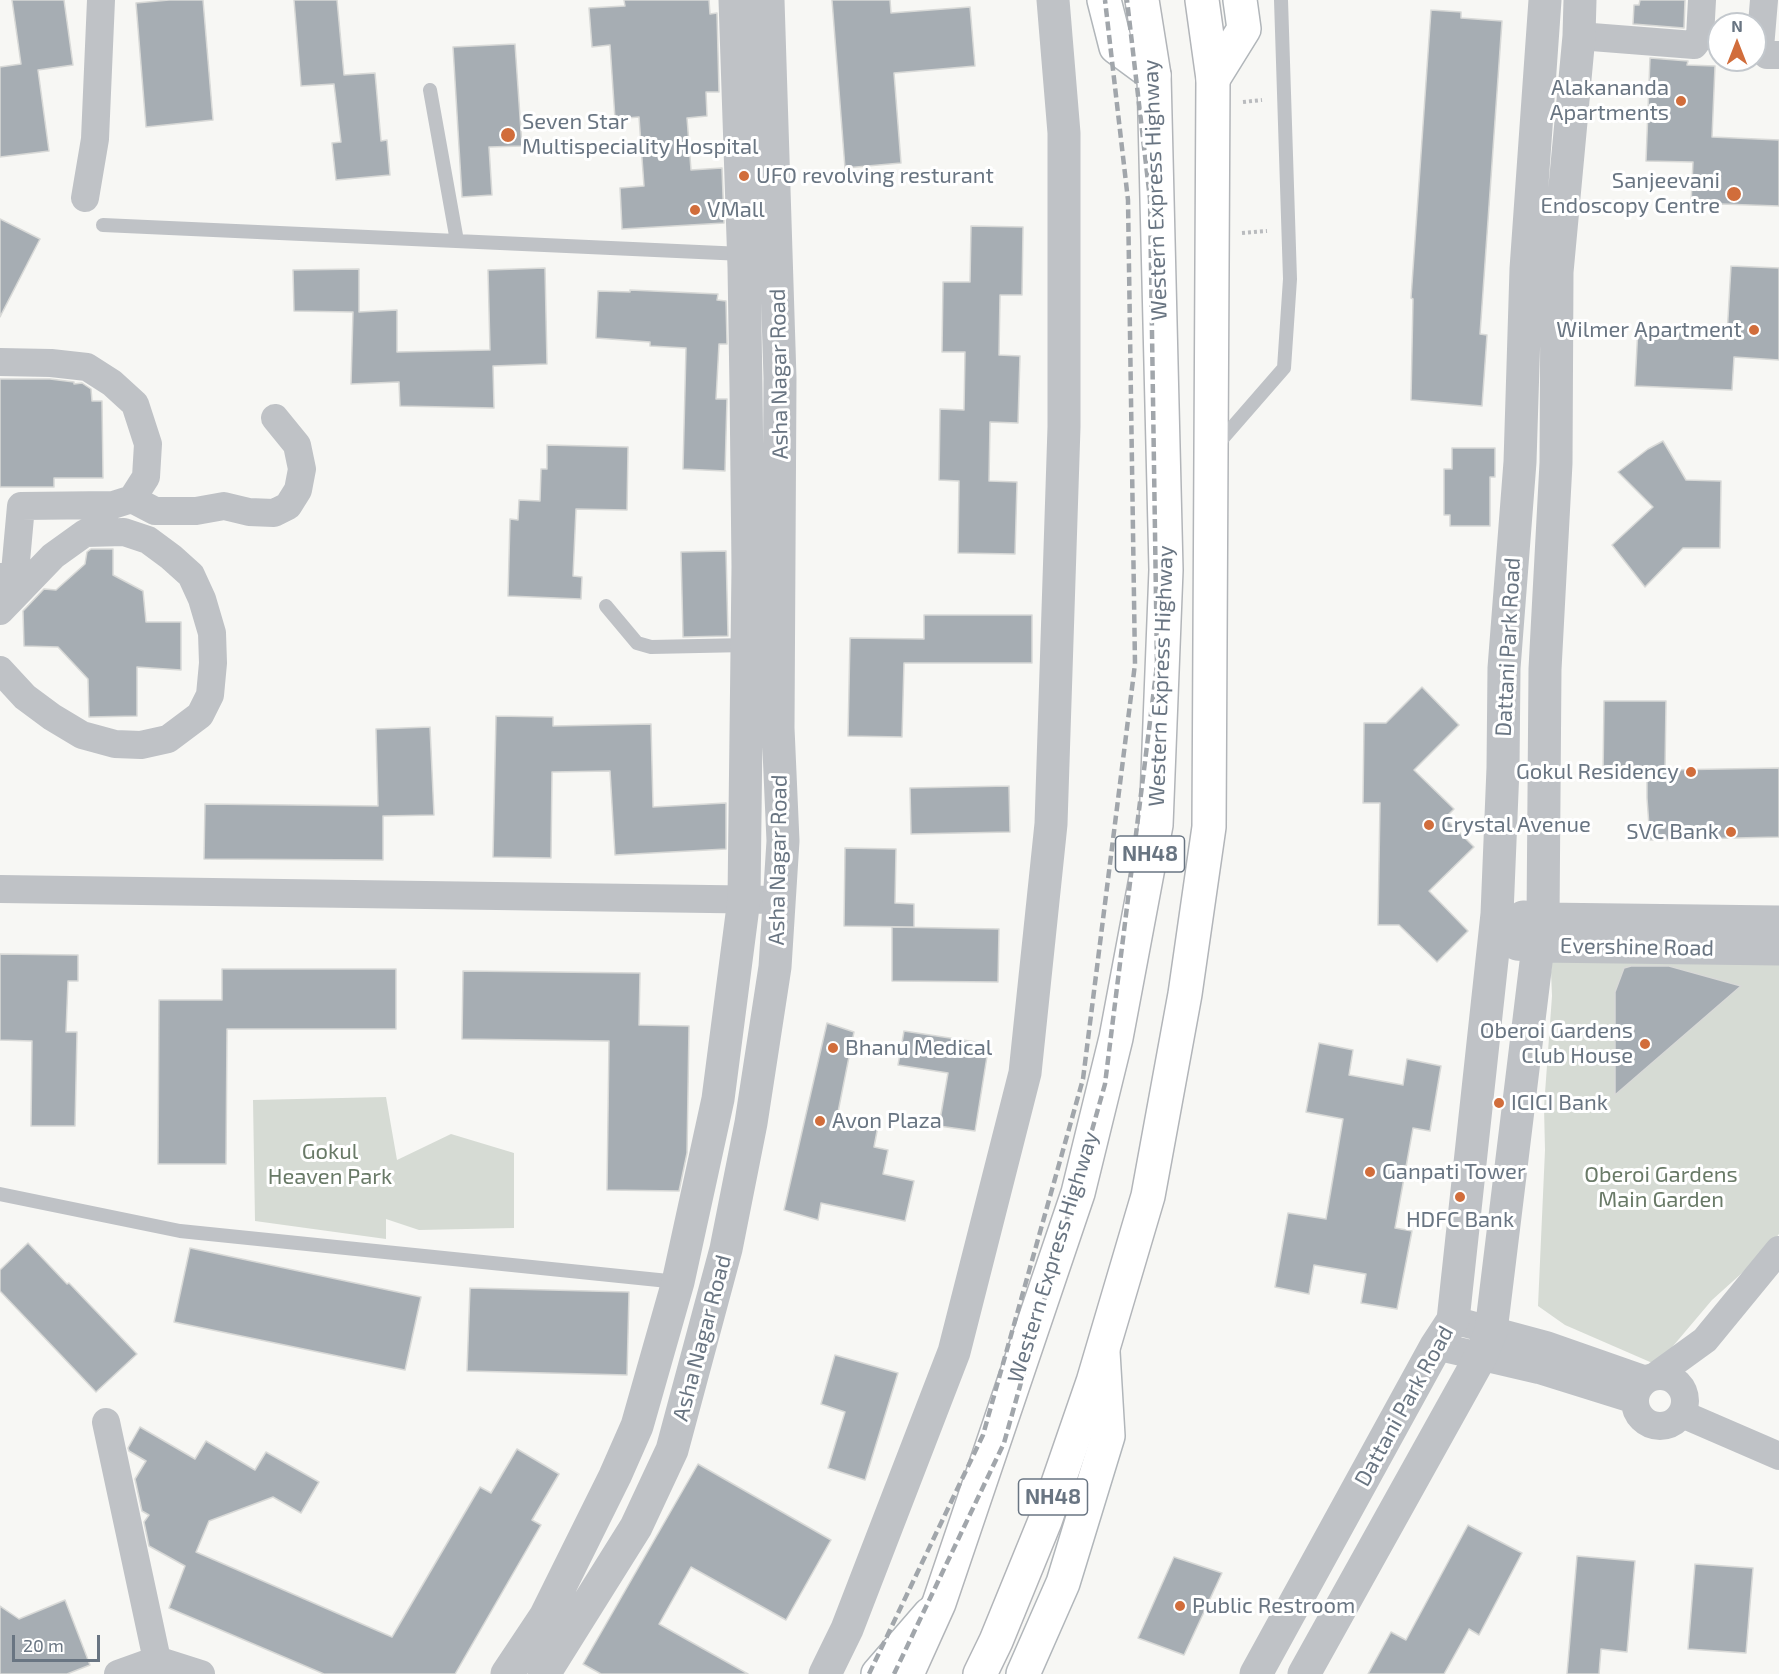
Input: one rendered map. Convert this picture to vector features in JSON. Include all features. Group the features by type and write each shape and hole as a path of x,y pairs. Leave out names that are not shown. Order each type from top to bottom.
{"main road":[{"path":"1104,0 1116,47 1154,75"},
{"name":"Western Express Highway","path":"907,1674 939,1603 1078,1193 1116,1038 1156,825 1166,570 1154,75 1143,0"},
{"name":"Western Express Highway","path":"980,1674 996,1641 1045,1521 1093,1382 1148,1196 1185,994 1209,827 1211,451 1223,91 1202,0"},
{"path":"1223,91 1244,29 1240,0"},
{"path":"1023,1674 1064,1583 1108,1436 1103,1350"},
{"path":"878,1674 939,1603"}],"street":[{"path":"85,198 94,139 101,0"},
{"name":"Asha Nagar Road","path":"507,1674 545,1617 637,1426 678,1282 718,1098 744,899 748,555 743,254 735,0"},
{"name":"Asha Nagar Road","path":"544,1674 636,1527 672,1450 726,1248 751,1123 775,967 783,841 778,728 780,378 768,0"},
{"path":"825,1674 847,1629 954,1352 1025,1073 1051,824 1064,427 1064,133 1053,0"},
{"name":"Dattani Park Road","path":"1304,1674 1486,1343 1541,932 1545,669 1556,463 1541,271 1545,0"},
{"name":"Dattani Park Road","path":"1256,1674 1444,1333 1496,928 1503,768 1503,668 1520,462 1541,271 1579,36 1580,0"},
{"path":"1579,36 1694,45 1700,37 1702,0"},
{"path":"1764,0 1760,48 1767,55 1779,55"},
{"path":"0,362 51,363 87,367 112,382 135,404 148,444 146,477 132,499 113,505 21,506 15,572 9,576 0,577"},
{"path":"132,499 155,511 196,511 224,506 249,512 274,513 288,506 298,490 302,469 297,445 275,418"},
{"path":"1520,462 1556,463"},
{"path":"0,611 53,556 85,534 124,532 148,540 191,575 202,599 212,633 213,663 210,695 200,715 168,739 141,745 115,744 82,735 25,697 0,670"},
{"path":"1503,668 1545,669"},
{"path":"0,889 780,900"},
{"name":"Evershine Road","path":"1541,932 1779,922"},
{"name":"Evershine Road","path":"1496,928 1779,949"},
{"path":"1444,1333 1486,1343 1546,1345 1645,1386 1670,1378 1682,1390 1685,1406 1676,1421 1668,1425 1652,1425 1640,1415 1645,1386 1705,1340 1779,1250"},
{"path":"1682,1414 1779,1456"},
{"path":"106,1422 157,1660"},
{"path":"1358,1488 1398,1505"},
{"path":"1290,1610 1328,1630"},
{"path":"118,1674 157,1660 201,1674"}],"lane":[{"path":"1211,451 1284,368 1290,279 1281,0"},
{"path":"430,90 457,241"},
{"path":"102,225 743,254"},
{"path":"606,606 637,643 651,647 747,645"},
{"path":"0,1194 180,1231 678,1282"}],"path":[{"path":"1223,91 1284,99"}],"green space":[{"name":"Oberoi Gardens Main Garden","path":"1556,927 1779,927 1779,1234 1762,1255 1712,1300 1657,1365 1565,1325 1538,1306 1545,1150 1544,1107 1552,996 1551,972"},
{"name":"Gokul Heaven Park","path":"386,1097 397,1160 451,1134 514,1153 514,1228 419,1230 386,1219 386,1239 255,1221 253,1100"}],"building":[{"path":"12,0 64,0 73,65 38,70 49,151 0,157 0,67 21,64"},
{"path":"203,0 213,120 146,127 136,3"},
{"path":"294,0 337,0 344,75 375,73 381,141 387,140 390,175 336,180 332,143 341,142 334,84 301,86"},
{"path":"624,0 709,0 710,14 717,13 719,92 706,92 707,116 687,118 691,170 722,168 724,223 622,229 620,188 644,186 639,117 615,119 610,45 592,47 589,8 625,6"},
{"path":"832,0 890,0 891,13 970,7 975,66 894,73 901,163 845,168"},
{"path":"1640,0 1685,0 1684,28 1633,24 1634,5 1639,5"},
{"path":"1431,10 1461,12 1461,18 1502,21 1480,334 1487,335 1482,406 1411,400 1413,299 1411,298"},
{"path":"515,44 522,146 489,147 492,195 462,197 453,47"},
{"name":"Alakananda Apartments","path":"1650,58 1688,61 1687,65 1707,66 1707,72 1715,72 1712,137 1779,140 1779,206 1691,203 1693,162 1646,161"},
{"path":"0,219 40,239 0,317"},
{"path":"971,226 1023,227 1022,295 1000,295 999,355 1020,356 1018,423 990,422 989,481 1017,482 1015,554 958,553 959,481 939,480 940,409 964,410 965,352 942,352 943,282 970,282"},
{"name":"Wilmer Apartment","path":"1731,266 1779,268 1779,360 1734,357 1732,390 1635,386 1638,327 1663,328 1663,332 1727,335"},
{"path":"545,268 547,364 493,366 494,408 400,406 399,382 351,384 353,312 294,311 293,270 359,269 359,312 397,310 397,352 490,350 488,270"},
{"path":"630,290 718,294 717,300 726,301 727,344 719,344 716,399 727,399 725,471 683,469 686,348 650,346 650,342 596,338 598,291 630,292"},
{"path":"0,379 50,379 74,382 74,384 82,383 91,389 92,401 102,401 103,478 54,478 54,487 0,487"},
{"path":"1663,441 1686,480 1721,481 1720,548 1683,548 1645,587 1612,545 1653,507 1618,472 1648,449"},
{"path":"547,445 628,447 627,510 576,509 573,576 582,577 581,599 508,596 510,519 518,520 519,500 540,501 541,469 547,469"},
{"path":"1452,448 1495,448 1495,477 1490,477 1490,526 1450,526 1450,515 1444,515 1444,469 1452,469"},
{"path":"91,549 113,549 113,575 143,591 146,622 181,622 181,670 137,667 137,716 89,717 88,679 58,647 24,646 23,611 44,589 56,590 85,564 87,552"},
{"path":"726,551 728,636 683,637 681,552"},
{"path":"924,615 1032,615 1032,663 904,663 902,737 848,736 850,638 924,639"},
{"name":"Crystal Avenue","path":"1422,687 1459,725 1414,770 1454,809 1445,818 1474,847 1429,891 1468,931 1437,962 1399,925 1378,925 1380,803 1363,803 1364,723 1386,723"},
{"name":"Gokul Residency","path":"1604,701 1666,701 1665,770 1779,768 1779,837 1650,840 1647,778 1603,777"},
{"path":"496,716 553,717 553,726 651,724 653,807 726,803 726,849 615,855 610,771 552,772 551,858 493,857"},
{"path":"430,727 434,815 383,816 383,860 204,859 205,804 378,806 376,729"},
{"path":"1009,786 1010,832 911,834 910,788"},
{"path":"845,848 896,849 895,903 914,904 914,927 844,926"},
{"path":"892,927 999,929 998,982 892,981"},
{"path":"0,954 78,955 78,981 68,981 66,1032 77,1032 75,1126 31,1126 32,1041 0,1040"},
{"name":"Oberoi Gardens Club House","path":"1669,966 1741,986 1615,1095 1615,992 1624,968"},
{"path":"222,969 396,969 396,1029 227,1029 226,1164 158,1164 159,1000 222,1000"},
{"path":"463,971 640,973 639,1025 689,1026 687,1153 679,1191 607,1190 609,1041 462,1039"},
{"path":"827,1023 854,1032 837,1117 878,1126 874,1147 888,1150 883,1174 914,1181 905,1221 821,1203 818,1220 784,1210"},
{"path":"904,1031 989,1044 975,1131 939,1126 948,1073 898,1065"},
{"name":"Ganpati Tower","path":"1319,1043 1353,1050 1349,1075 1403,1085 1407,1059 1441,1066 1430,1131 1413,1128 1395,1228 1412,1231 1397,1309 1361,1303 1366,1274 1314,1265 1309,1294 1275,1287 1288,1213 1326,1219 1343,1119 1306,1112"},
{"path":"28,1243 137,1354 96,1392 0,1291 0,1270"},
{"path":"190,1248 421,1297 405,1370 174,1322"},
{"path":"470,1288 629,1292 627,1375 467,1371"},
{"path":"835,1355 898,1373 865,1480 828,1468 845,1412 821,1404"},
{"path":"140,1427 195,1459 206,1441 255,1470 266,1452 319,1482 301,1513 273,1497 209,1521 196,1552 392,1637 480,1487 491,1493 517,1449 559,1474 532,1520 541,1525 455,1674 324,1674 169,1608 185,1566 149,1546 144,1522 149,1515 142,1511 135,1479 146,1461 129,1451 128,1448"},
{"path":"698,1464 831,1540 786,1620 691,1567 659,1624 748,1674 601,1674 583,1664"},
{"path":"1468,1525 1522,1553 1479,1635 1469,1629 1444,1674 1368,1674 1391,1632 1406,1640"},
{"path":"1577,1556 1635,1561 1627,1652 1601,1649 1599,1674 1567,1674"},
{"name":"Public Restroom","path":"1174,1557 1222,1573 1184,1655 1138,1638"},
{"path":"1695,1564 1753,1568 1746,1653 1688,1649"},
{"path":"65,1600 90,1665 67,1674 0,1674 0,1606 19,1619"}],"railway":[{"path":"869,1674 983,1435 1083,1079 1135,664 1128,200 1105,0"},
{"path":"894,1674 1004,1443 1105,1084 1157,665 1150,199 1127,0"}],"place":[{"name":"Alakananda Apartments","path":"1681,101"},
{"name":"Seven Star Multispeciality Hospital","path":"508,135"},
{"name":"UFO revolving resturant","path":"744,176"},
{"name":"Sanjeevani Endoscopy Centre","path":"1734,194"},
{"name":"VMall","path":"695,210"},
{"name":"Wilmer Apartment","path":"1754,330"},
{"name":"Gokul Residency","path":"1691,772"},
{"name":"Crystal Avenue","path":"1429,825"},
{"name":"SVC Bank","path":"1731,832"},
{"name":"Oberoi Gardens Club House","path":"1645,1044"},
{"name":"Bhanu Medical","path":"833,1048"},
{"name":"ICICI Bank","path":"1499,1103"},
{"name":"Avon Plaza","path":"820,1121"},
{"name":"Ganpati Tower","path":"1370,1172"},
{"name":"HDFC Bank","path":"1460,1197"},
{"name":"Public Restroom","path":"1180,1606"}]}
